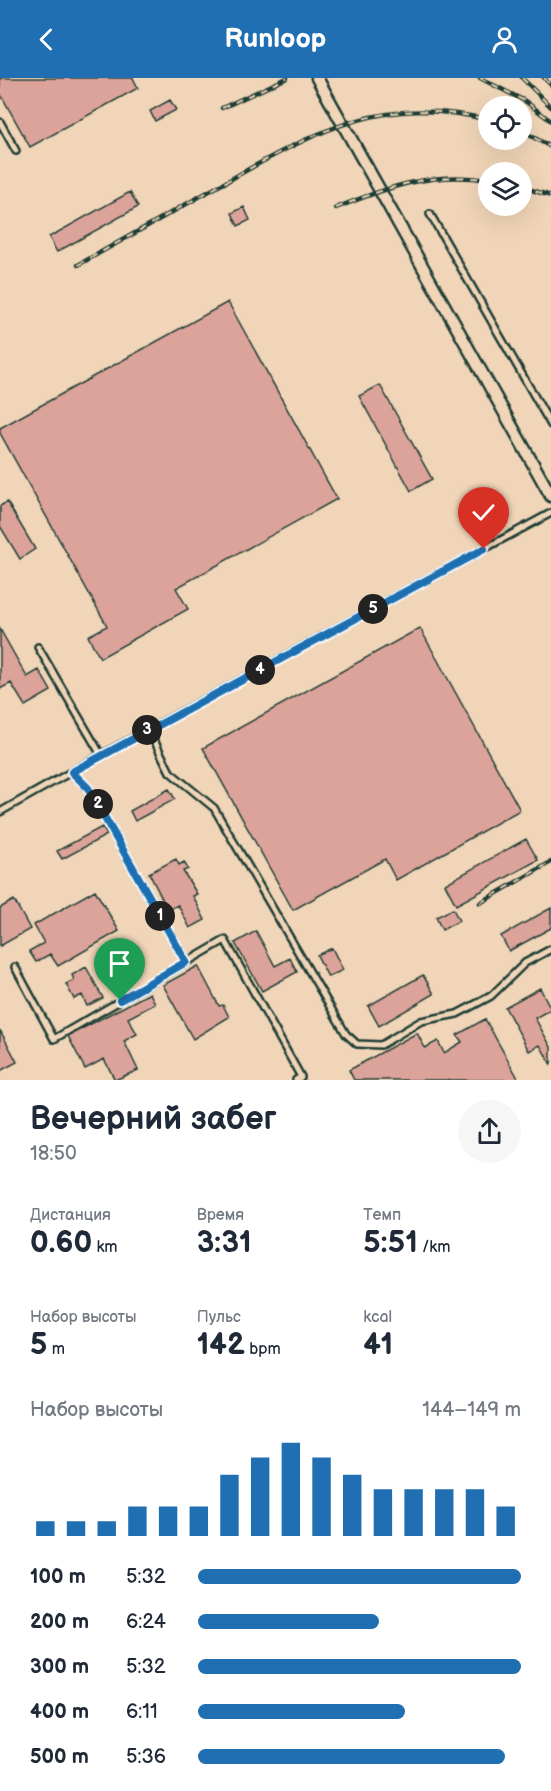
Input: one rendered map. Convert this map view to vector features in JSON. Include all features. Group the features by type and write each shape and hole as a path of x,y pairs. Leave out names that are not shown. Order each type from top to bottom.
{"street":[{"path":"317,78 551,496"}],"lane":[{"path":"0,122 16,152"},
{"path":"430,214 551,425"},
{"path":"0,812 101,755 551,513"},
{"path":"38,647 101,755"},
{"path":"149,730 170,771 214,808 346,1034 357,1044 381,1045 421,1021 457,1014 491,996 525,963 551,949"},
{"path":"72,772 88,788 186,962"},
{"path":"15,967 54,1039 225,940 302,1077 296,1080"}],"building":[{"path":"0,78 133,78 138,88 30,147 0,93"},
{"path":"170,100 176,110 155,121 150,111"},
{"path":"130,192 138,207 57,252 49,237"},
{"path":"244,207 250,220 238,226 232,213"},
{"path":"228,302 337,499 176,588 188,609 100,658 88,636 107,626 0,433 0,428"},
{"path":"380,385 432,479 411,491 359,396"},
{"path":"7,502 35,549 20,559 0,526 0,506"},
{"path":"420,628 520,810 396,880 385,859 293,910 203,748"},
{"path":"0,629 27,677 39,670 51,691 25,706 11,683 0,689"},
{"path":"169,789 175,799 135,821 130,811"},
{"path":"102,827 107,835 62,859 57,851"},
{"path":"526,839 538,860 456,905 445,884"},
{"path":"176,859 179,865 184,862 188,869 183,871 197,894 193,896 205,920 190,928 178,905 168,910 149,873"},
{"path":"95,890 119,931 58,966 50,954 36,962 29,951 44,943 34,925"},
{"path":"14,900 30,929 0,946 0,908"},
{"path":"551,908 551,928 509,951 501,936"},
{"path":"453,909 459,921 442,930 436,917"},
{"path":"256,931 275,966 290,958 297,972 262,991 235,943"},
{"path":"332,948 343,970 328,977 317,955"},
{"path":"116,949 129,975 119,979 106,953"},
{"path":"198,966 219,1006 223,1005 229,1017 193,1039 163,985"},
{"path":"86,967 103,998 87,1006 82,995 74,999 66,984 74,980 72,975"},
{"path":"423,975 434,994 379,1026 368,1006"},
{"path":"540,988 551,1009 535,1018 551,1047 551,1065 540,1045 529,1051 505,1007"},
{"path":"150,993 155,1004 128,1018 137,1034 124,1041 138,1070 115,1080 104,1059 85,1069 68,1036"},
{"path":"485,1019 519,1080 354,1080 349,1070 417,1033 425,1048 438,1041 444,1053 462,1042 457,1035"},
{"path":"0,1030 17,1062 0,1071"}],"railway":[{"path":"222,108 287,78"},
{"path":"480,78 525,101 551,121"},
{"path":"522,78 551,107"},
{"path":"544,78 551,85"},
{"path":"78,265 222,184 318,134 380,115 414,111 450,113 478,118"},
{"path":"532,137 551,147"},
{"path":"336,208 392,188 429,179 478,179"},
{"path":"532,190 551,196"},
{"path":"480,903 551,862"}],"route":[{"path":"120,1000 186,962 88,788 72,772 484,549"}]}
